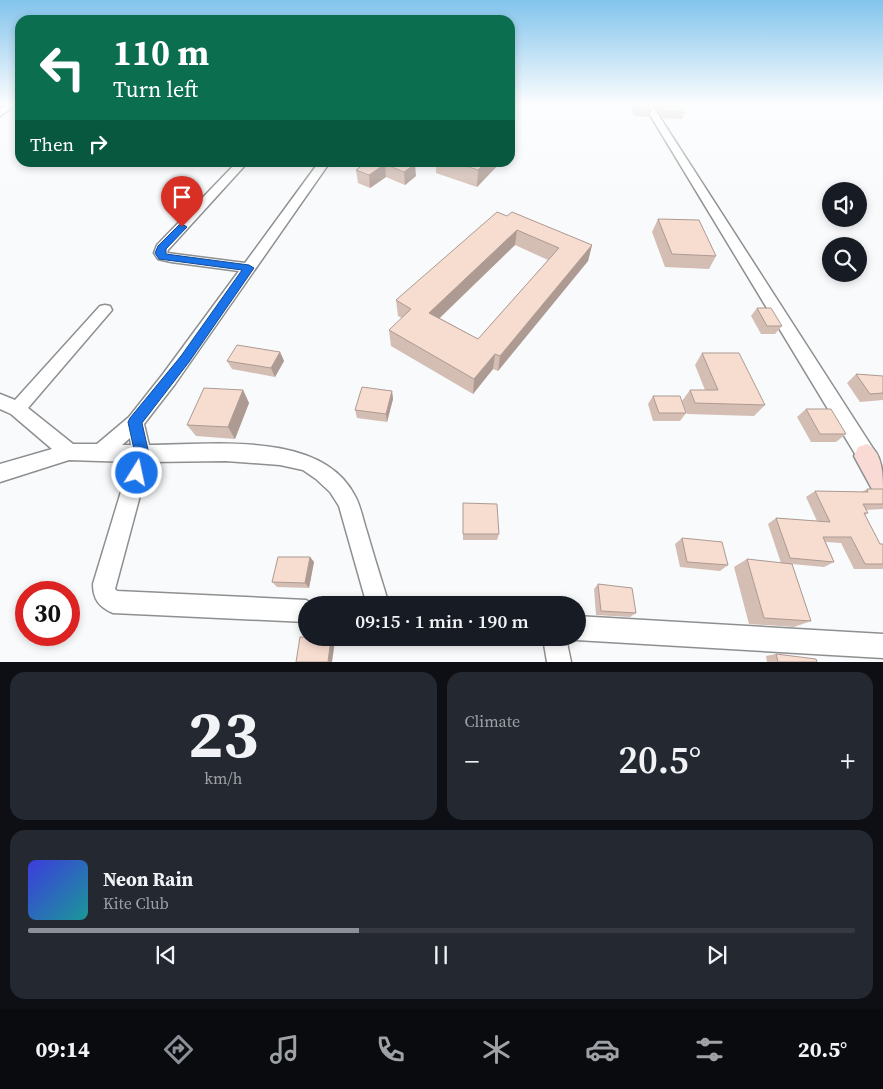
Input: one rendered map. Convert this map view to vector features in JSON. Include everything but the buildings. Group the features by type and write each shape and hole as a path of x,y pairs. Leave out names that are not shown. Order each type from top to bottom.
{"street":[{"path":"669,136 875,456 883,482"},
{"path":"238,167 166,244 160,253 171,258 249,268"},
{"path":"101,452 135,422 185,359 321,167"},
{"path":"17,408 105,310"},
{"path":"0,401 17,408 69,452"},
{"path":"135,422 142,454 104,584 104,594 113,602 298,611"},
{"path":"0,473 69,452 142,454 226,453 280,456 307,463 323,472 338,485 348,502 375,596"},
{"path":"586,629 883,646"},
{"path":"557,646 559,662"}],"route":[{"path":"137,473 142,454 135,422 185,359 249,268 163,256 160,253 162,248 182,227"}]}
